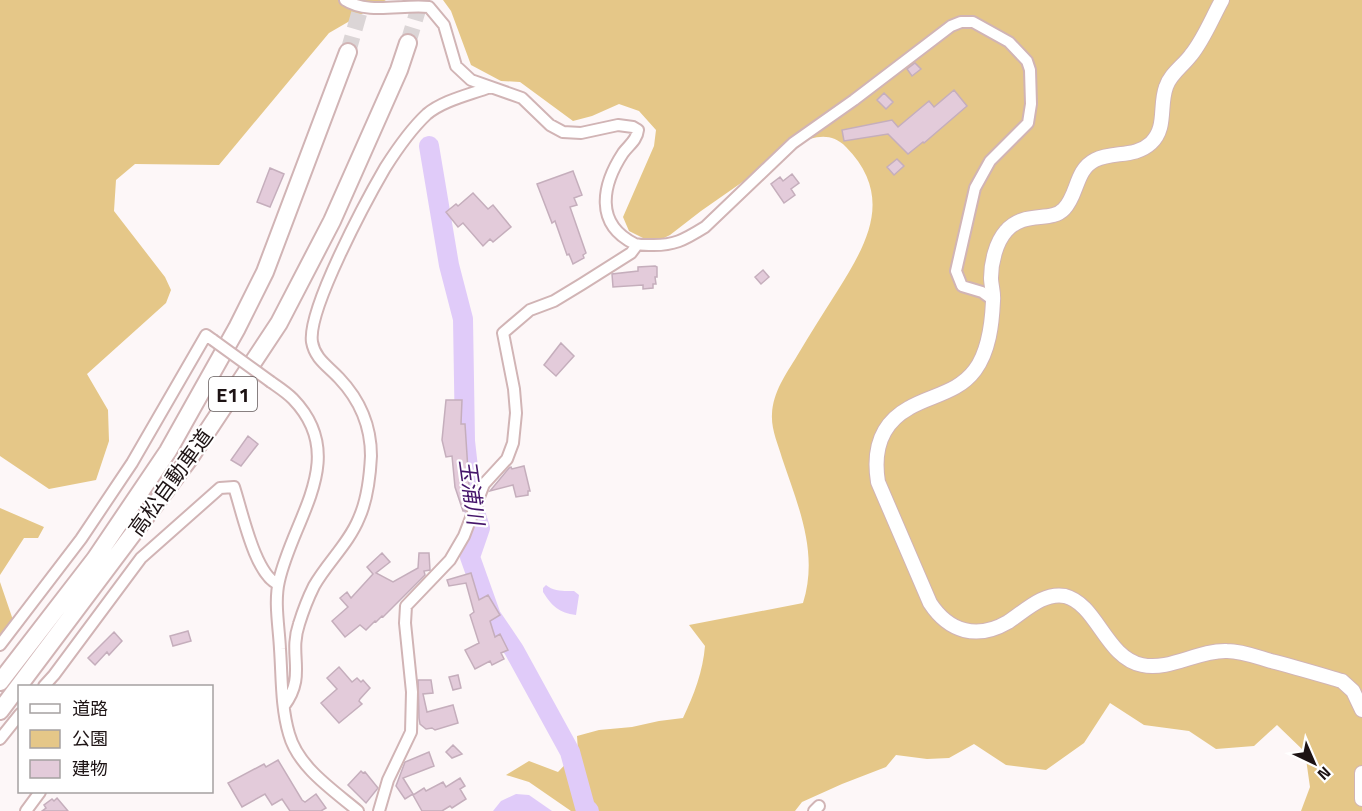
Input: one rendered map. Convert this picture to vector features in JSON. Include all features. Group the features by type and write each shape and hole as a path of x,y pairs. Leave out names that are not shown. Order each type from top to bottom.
{"highway":[{"name":"高松自動車道","path":"20,685 189,459 279,323 332,221 399,70 408,43"},
{"name":"高松自動車道","path":"0,682 108,540 168,451 237,328 265,272 348,52"},
{"name":"高松自動車道","path":"0,711 18,687"}],"main road":[{"path":"1222,0 1200,42 1171,77 1165,88 1160,131 1152,143 1138,151 1092,161 1078,178 1064,210 1055,215 1029,217 1016,222 1006,231 993,259 991,276 993,300 986,349 981,362 958,386 909,407 895,418 884,432 877,448 875,465 878,482 930,603 938,616 948,624 959,629 981,631 1007,622 1050,596 1066,596 1079,604 1111,645 1125,657 1140,665 1157,667 1208,652 1245,653 1342,681 1353,691 1362,710"},
{"path":"1362,773 1362,799"}],"street":[{"path":"345,0 351,4 368,7 429,7 444,25 456,66 471,80 522,98 550,125 563,132 581,133 618,125 638,130 637,136 611,176 605,199 608,219 614,230 637,245 668,245 693,235 705,227 793,142 854,100 951,26 962,22 973,22 1009,42 1027,61 1030,70 1031,104 1028,123 990,161 975,188 967,232 956,271 962,285 982,292 993,300"},
{"path":"284,706 293,693 297,675 295,636 301,618 314,586 359,519 369,486 371,455 368,428 358,405 340,379 317,357 312,342 312,324 336,263 385,168 409,134 428,113 490,87"},
{"path":"378,811 388,780 411,732 412,693 405,623 406,606 450,560 464,536 484,484 507,459 513,443 516,413 514,389 503,333 530,310 554,301 582,284 631,253 637,245"},
{"path":"0,645 81,539 132,464 210,338 292,398 307,418 317,444 318,473 285,557 278,584 284,706 289,736 306,765 358,811"},
{"path":"46,685 141,558 220,488 234,487 260,565 270,581 278,584"},
{"path":"0,739 18,716"},
{"path":"26,811 39,793"}],"green space":[{"path":"0,0 386,0 329,33 219,165 135,164 116,180 114,211 165,277 171,290 166,303 87,374 108,410 109,441 96,480 49,489 0,456"},
{"path":"443,0 1362,0 1362,811 1301,811 1310,787 1305,752 1277,725 1254,746 1216,749 1189,731 1144,725 1110,703 1084,743 1046,770 1006,765 974,744 949,758 927,759 896,755 886,767 802,802 795,811 571,811 529,782 506,775 529,761 558,772 578,751 577,736 599,730 683,718 697,683 705,646 689,625 803,603 809,566 808,547 800,512 774,431 773,406 777,391 785,376 859,254 871,219 872,201 869,183 861,165 846,147 829,137 816,137 797,144 670,235 660,240 643,238 629,231 623,217 654,146 656,130 639,111 619,104 592,116 573,121 520,82 501,81 471,65 451,11"},
{"path":"0,508 44,527 38,538 24,538 0,575"},
{"path":"0,582 13,620 0,636"}],"shaded area":[{"path":"546,585 556,590 574,591 579,595 576,615 560,611 553,605 543,592"},
{"path":"516,794 529,795 552,811 493,811 501,801"}],"building":[{"path":"915,63 921,69 912,76 907,69"},
{"path":"954,90 967,106 908,154 888,134 844,141 842,130 892,120 898,127 929,101 934,107"},
{"path":"884,93 893,102 886,109 877,100"},
{"path":"897,159 904,166 894,175 887,167"},
{"path":"270,168 284,174 270,207 257,202"},
{"path":"573,171 582,195 574,198 577,205 570,207 586,253 583,255 584,258 573,264 569,254 567,255 555,221 552,223 537,184"},
{"path":"792,174 799,183 791,189 795,195 784,203 771,184 780,177 783,181"},
{"path":"473,193 488,209 493,205 511,227 493,242 490,239 483,246 463,223 458,227 446,212 456,204 458,206"},
{"path":"655,266 657,277 655,277 656,284 653,284 653,288 643,289 643,285 613,287 612,274 638,271 638,267"},
{"path":"763,270 769,277 761,284 755,277"},
{"path":"561,343 574,356 556,376 544,365"},
{"path":"446,400 462,400 461,424 465,424 469,486 465,486 469,502 466,511 463,511 455,487 452,456 446,457 442,440"},
{"path":"248,436 258,444 241,466 231,460"},
{"path":"524,466 530,491 528,495 516,497 513,485 490,491 509,468"},
{"path":"382,553 390,562 376,573 393,582 418,568 419,553 429,553 430,570 424,571 425,575 383,617 366,630 360,625 345,637 332,621 348,607 340,598 347,592 351,598 373,574 367,567"},
{"path":"471,573 479,600 488,595 500,615 490,621 495,637 500,634 508,650 501,653 504,659 492,665 490,661 475,669 465,650 479,643 470,615 474,612 466,583 449,586 447,580"},
{"path":"188,631 191,641 173,646 170,636"},
{"path":"114,632 122,641 109,655 107,652 95,665 88,658"},
{"path":"339,667 352,682 357,678 361,682 363,680 370,688 359,701 362,704 339,723 321,703 337,689 327,678"},
{"path":"458,675 461,688 453,690 449,677"},
{"path":"418,680 431,680 433,693 423,694 427,712 453,705 458,723 435,730 426,729 420,724"},
{"path":"453,745 462,754 452,758 446,752"},
{"path":"429,752 434,766 403,778 413,794 405,799 396,786 405,762"},
{"path":"278,760 302,800 305,802 316,794 326,808 321,811 290,811 282,799 272,805 265,794 242,807 228,783 264,764 266,767"},
{"path":"361,771 365,772 378,788 366,803 348,785"},
{"path":"460,778 465,786 460,789 466,799 442,811 422,811 413,795 424,788 426,791 443,782 446,787"},
{"path":"57,798 68,811 42,811 46,808 44,805"}],"waterway":[{"name":"玉浦川","path":"429,146 449,265 463,319 465,441 472,503 480,528 470,557 491,616 514,650 570,752 585,807 589,811"}],"tunnel":[{"path":"348,52 363,0"},
{"path":"408,43 421,0"}]}
